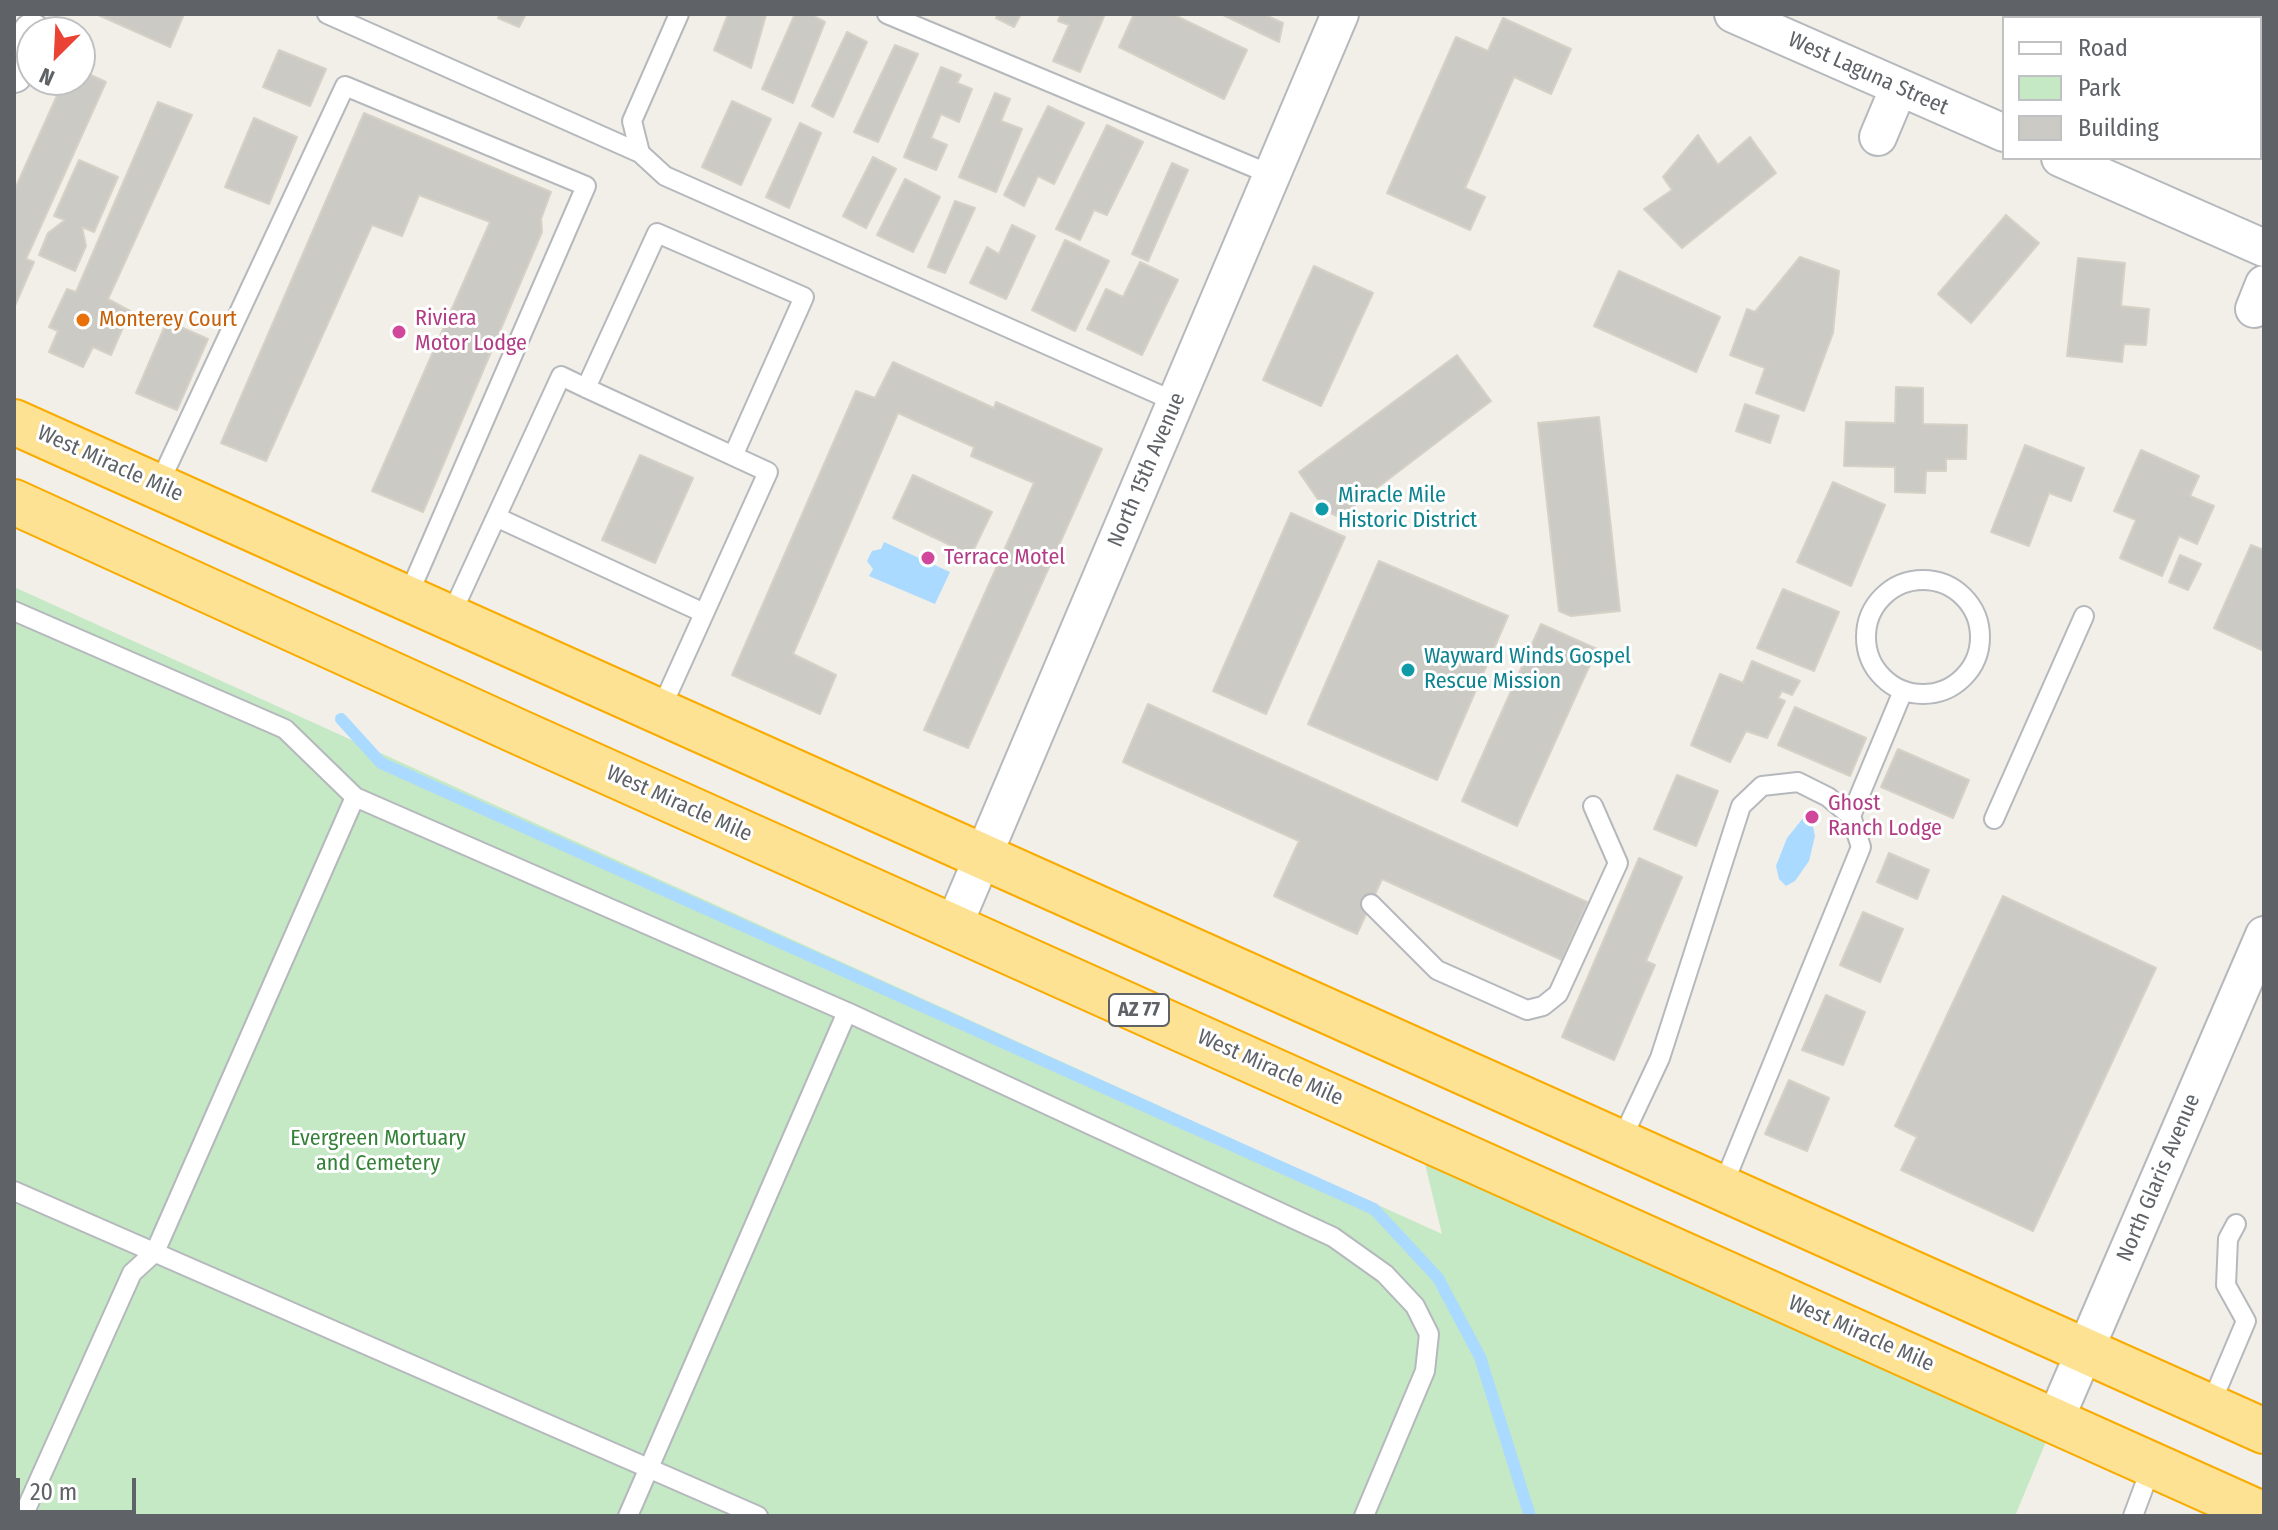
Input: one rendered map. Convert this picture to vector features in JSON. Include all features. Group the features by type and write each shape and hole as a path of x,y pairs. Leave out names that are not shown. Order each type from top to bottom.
{"highway":[{"name":"West Miracle Mile","path":"14,422 2264,1431"},
{"name":"West Miracle Mile","path":"14,502 2264,1515"}],"street":[{"name":"North 15th Avenue","path":"953,927 1340,14"},
{"name":"West Laguna Street","path":"1733,14 2002,132"},
{"path":"1878,137 1899,87"},
{"path":"2065,160 2264,248"},
{"name":"North Glaris Avenue","path":"2055,1420 2264,935"}],"lane":[{"path":"327,14 640,153 665,176 1176,402"},
{"path":"640,153 632,121 679,14"},
{"path":"887,14 1272,175"},
{"path":"158,486 345,86 586,186 407,598"},
{"path":"586,388 657,233 804,297 733,456"},
{"path":"450,617 561,376 768,472 660,711"},
{"path":"496,517 704,613"},
{"path":"1919,580 1938,582 1956,590 1969,603 1978,619 1981,637 1978,655 1970,671 1956,684 1940,692 1922,694 1903,691 1886,682 1874,667 1866,649 1866,629 1872,611 1884,595 1900,584 1919,580"},
{"path":"14,611 285,729 355,797 847,1012 1333,1237 1385,1274 1415,1306 1429,1334 1425,1371 1364,1516"},
{"path":"1994,819 2084,616"},
{"path":"1851,816 1903,691"},
{"path":"1620,1143 1660,1058 1741,806 1762,786 1798,782 1828,797 1851,816 1861,847 1722,1188"},
{"path":"23,1516 132,1273 155,1252 355,797"},
{"path":"1371,904 1437,970 1527,1010 1543,1006 1558,994 1618,863 1593,806"},
{"path":"628,1516 847,1012"},
{"path":"14,1191 758,1516"},
{"path":"2236,1224 2228,1239 2226,1285 2246,1321 2264,1329"},
{"path":"2210,1406 2246,1321"},
{"path":"2133,1516 2152,1465"}],"green space":[{"name":"Evergreen Mortuary and Cemetery","path":"14,587 1442,1234 1418,1135 2055,1420 2015,1516 14,1516"}],"water":[{"path":"884,542 950,572 935,604 869,576 873,569 867,561 872,551 881,549"},
{"path":"1804,817 1812,821 1815,836 1809,861 1795,881 1786,886 1779,879 1776,866 1787,838"}],"building":[{"path":"96,14 184,14 170,47"},
{"path":"500,14 526,14 519,27 498,18"},
{"path":"728,14 766,15 751,68 714,50"},
{"path":"795,14 810,14 825,22 793,103 762,89"},
{"path":"998,14 1021,14 1014,27 996,18"},
{"path":"1061,14 1105,14 1080,72 1053,61 1069,25 1058,21"},
{"path":"1134,14 1172,14 1247,50 1224,99 1119,47"},
{"path":"1221,14 1263,14 1283,23 1279,42"},
{"path":"2008,14 2044,14 2043,16"},
{"path":"2107,14 2198,14 2197,16"},
{"path":"2235,14 2262,16 2236,16"},
{"path":"2262,16 2264,21 2262,108"},
{"path":"1503,18 1571,49 1551,94 1514,77 1465,188 1485,197 1470,230 1387,193 1456,37 1488,51"},
{"path":"847,32 867,42 833,117 812,106"},
{"path":"895,45 918,54 878,142 854,132"},
{"path":"279,50 326,69 310,106 263,87"},
{"path":"941,67 961,75 957,83 972,89 959,122 941,114 931,138 947,145 936,170 904,157"},
{"path":"96,77 106,82 26,259 34,262 14,308 14,191 57,96 96,96"},
{"path":"995,93 1010,99 1001,121 1022,129 996,192 959,177"},
{"path":"732,101 771,119 741,185 702,167"},
{"path":"158,102 192,115 108,299 130,311 111,355 93,347 83,367 49,352 58,331 49,327 67,289 76,292"},
{"path":"1048,106 1084,123 1054,184 1038,176 1024,206 1004,195"},
{"path":"364,113 551,192 541,219 542,232 423,512 372,491 490,222 419,195 402,236 372,225 266,461 221,443"},
{"path":"254,118 297,137 269,204 225,187"},
{"path":"800,123 821,133 789,208 766,197"},
{"path":"1107,125 1143,142 1107,215 1094,210 1080,240 1056,229"},
{"path":"1698,135 1718,165 1750,137 1776,173 1682,248 1644,209 1672,190 1663,177"},
{"path":"873,157 896,169 866,228 843,216"},
{"path":"79,160 118,177 94,232 82,227 86,246 75,271 39,255 48,233 65,220 54,216"},
{"path":"1172,163 1188,170 1148,261 1132,254"},
{"path":"905,179 940,197 913,252 877,235"},
{"path":"955,201 975,208 945,273 928,267"},
{"path":"2006,215 2039,243 1971,323 1938,294"},
{"path":"1012,225 1035,236 1006,299 970,283 987,247 999,254"},
{"path":"1065,240 1109,261 1075,331 1032,310"},
{"path":"1800,257 1839,271 1833,333 1804,411 1756,393 1765,368 1730,355 1747,309 1755,312"},
{"path":"2078,258 2125,263 2121,306 2149,309 2146,345 2124,344 2122,362 2067,356"},
{"path":"1140,262 1178,280 1142,355 1087,329 1106,289 1123,297"},
{"path":"1314,266 1373,293 1321,406 1263,380"},
{"path":"1619,271 1720,317 1696,372 1594,326"},
{"path":"167,321 208,339 177,410 136,393"},
{"path":"1457,355 1491,401 1339,517 1326,511 1299,472"},
{"path":"893,362 994,408 996,402 1102,449 968,748 924,730 1034,483 971,456 974,447 898,413 793,654 836,675 820,714 732,675 856,391 875,398"},
{"path":"1896,387 1923,388 1923,424 1967,425 1966,459 1946,459 1946,471 1926,471 1925,493 1895,492 1895,467 1844,466 1846,422 1895,423"},
{"path":"1745,404 1779,416 1770,443 1736,431"},
{"path":"1599,417 1620,611 1571,616 1559,611 1538,423"},
{"path":"2025,445 2084,468 2071,501 2049,493 2029,546 1991,532"},
{"path":"2141,450 2199,476 2190,496 2214,506 2197,544 2179,536 2162,576 2120,558 2136,520 2114,511"},
{"path":"640,455 693,478 655,563 602,540"},
{"path":"913,475 992,512 971,555 893,518"},
{"path":"1833,482 1885,505 1851,586 1797,562"},
{"path":"1291,513 1345,537 1266,714 1213,691"},
{"path":"2251,545 2264,550 2264,651 2214,628"},
{"path":"2180,555 2201,564 2188,590 2169,582"},
{"name":"Wayward Winds Gospel Rescue Mission","path":"1379,561 1508,616 1437,780 1308,724"},
{"path":"1783,589 1839,612 1814,671 1757,648"},
{"path":"1541,624 1597,649 1517,826 1462,801"},
{"path":"1752,661 1800,681 1792,695 1782,691 1778,698 1785,701 1767,738 1746,731 1730,762 1691,745 1720,674 1743,683"},
{"path":"1148,704 1587,902 1562,960 1382,879 1357,934 1274,896 1299,841 1123,762"},
{"path":"1795,707 1866,738 1850,776 1778,745"},
{"path":"1898,749 1969,780 1953,818 1881,787"},
{"path":"1677,775 1718,791 1696,846 1654,829"},
{"path":"1889,853 1929,870 1917,899 1877,882"},
{"path":"1639,858 1682,877 1646,961 1655,965 1614,1060 1562,1037"},
{"path":"2003,896 2156,968 2033,1231 1901,1170 1917,1137 1895,1126"},
{"path":"1863,912 1903,929 1880,982 1840,965"},
{"path":"1826,995 1865,1012 1843,1065 1802,1050"},
{"path":"1789,1080 1829,1098 1807,1151 1765,1134"}],"waterway":[{"path":"341,719 381,763 1374,1209 1438,1278 1480,1357 1530,1516"}],"place":[{"name":"Monterey Court","path":"83,320"},
{"name":"Riviera Motor Lodge","path":"399,332"},
{"name":"Miracle Mile Historic District","path":"1322,509"},
{"name":"Terrace Motel","path":"928,558"},
{"name":"Wayward Winds Gospel Rescue Mission","path":"1408,670"},
{"name":"Ghost Ranch Lodge","path":"1812,817"}]}
